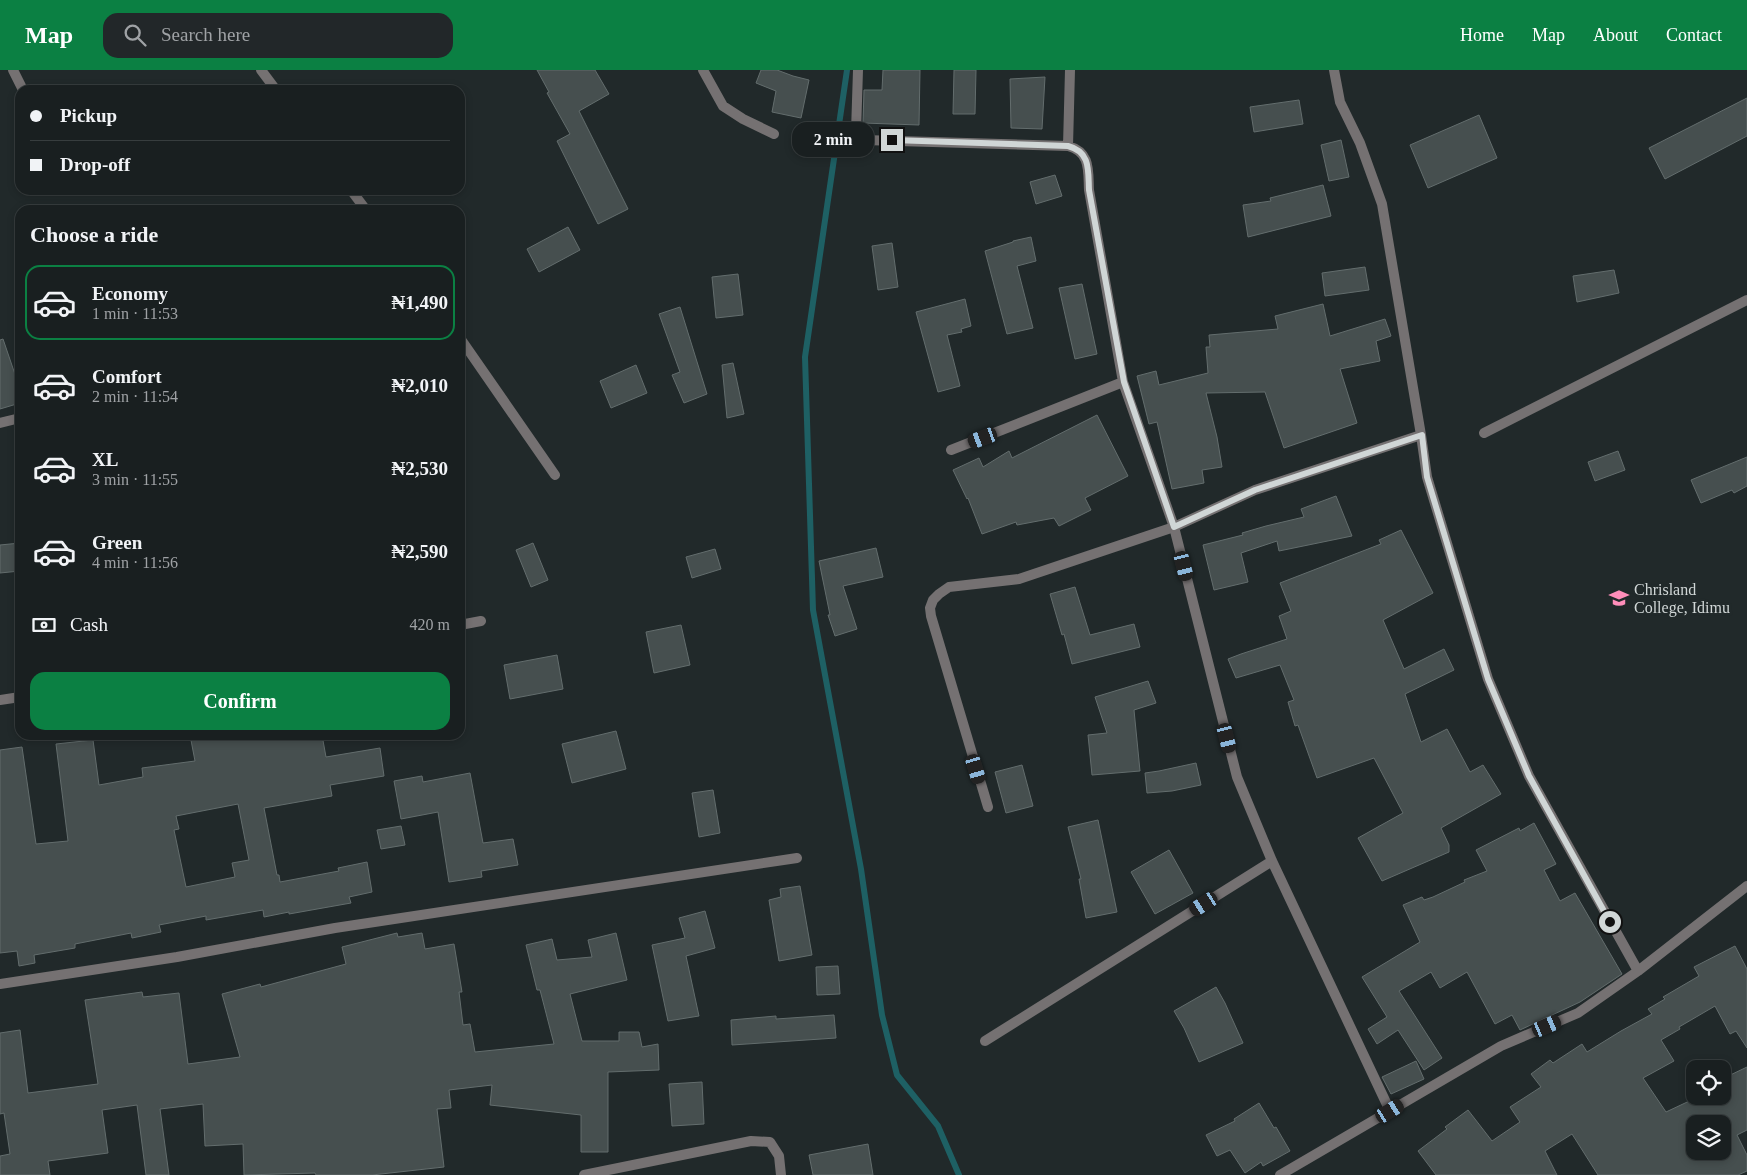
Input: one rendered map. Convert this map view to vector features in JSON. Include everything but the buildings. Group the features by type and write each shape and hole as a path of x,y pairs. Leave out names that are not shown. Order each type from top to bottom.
{"street":[{"path":"13,70 20,85"},
{"path":"261,70 272,85"},
{"path":"703,70 723,106 743,119 774,134"},
{"path":"858,70 856,132 864,140 1068,146 1077,148 1083,154 1087,162 1092,210 1124,382 1174,527 1237,777 1272,861 1390,1111"},
{"path":"1068,146 1070,70"},
{"path":"1334,70 1340,102 1360,144 1382,204 1422,435 1427,477 1488,679 1529,776 1638,971"},
{"path":"1484,433 1747,300"},
{"path":"465,345 555,475"},
{"path":"951,450 1124,382"},
{"path":"0,423 15,419"},
{"path":"988,807 930,616 930,608 939,594 949,587 1018,579 1174,527 1255,490 1422,435"},
{"path":"465,624 481,621"},
{"path":"0,700 15,698"},
{"path":"0,984 177,957 335,928 797,858"},
{"path":"985,1041 1272,861"},
{"path":"1280,1175 1501,1046 1578,1013 1638,971 1747,886"},
{"path":"584,1175 751,1141 770,1142 779,1156 781,1175"}],"waterway":[{"path":"847,70 805,357 813,610 861,869 882,1015 897,1075 938,1126 959,1175"}],"place":[{"name":"Chrisland College, Idimu","path":"1619,598"}],"route":[{"path":"892,140 1068,146 1077,148 1083,154 1087,162 1089,190 1112,326 1124,382 1174,527 1255,490 1422,435 1427,477 1488,679 1529,776 1610,922"}]}
